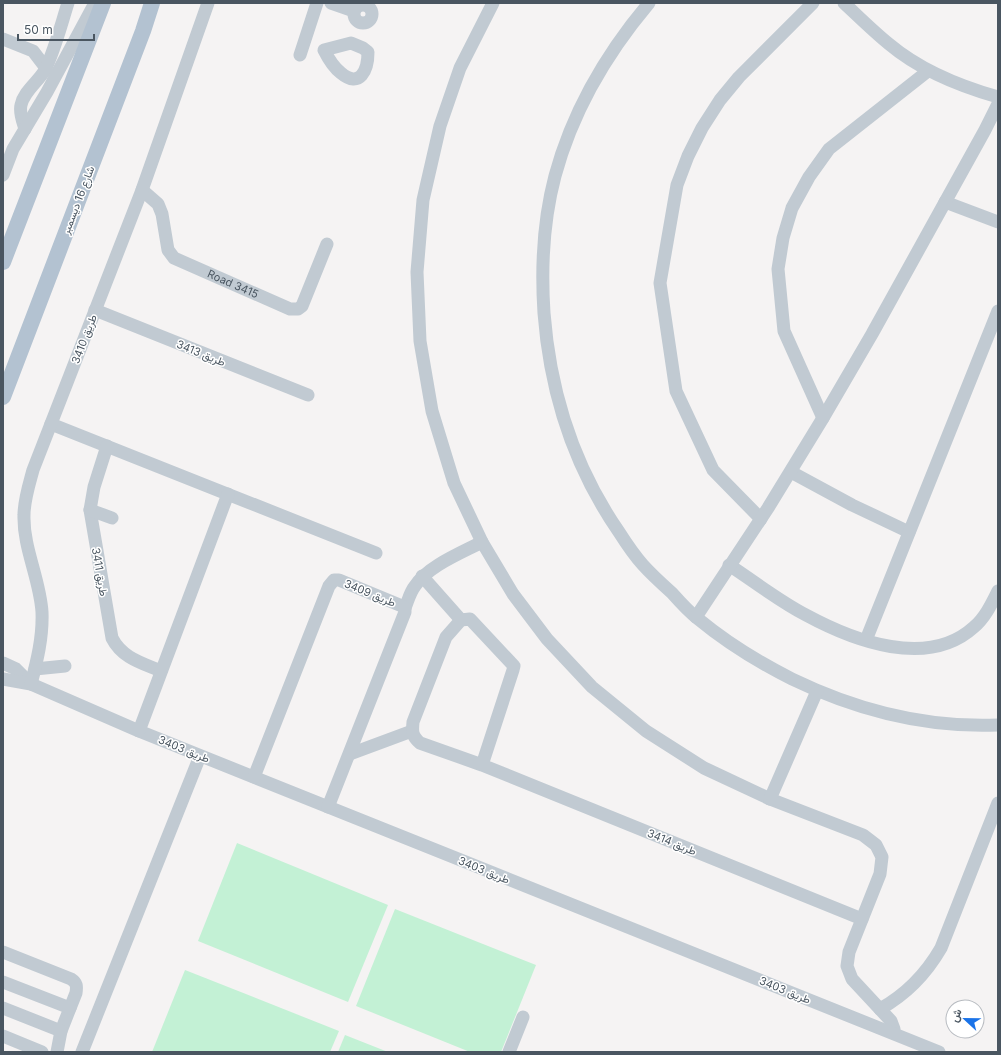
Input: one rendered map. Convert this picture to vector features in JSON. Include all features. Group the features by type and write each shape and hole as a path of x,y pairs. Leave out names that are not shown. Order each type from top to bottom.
{"main road":[{"path":"3,262 103,3"},
{"name":"شارع 16 ديسمبر","path":"3,397 143,31 152,3"}],"street":[{"path":"25,129 21,115 21,106 24,97 46,68 68,3"},
{"path":"3,175 14,149 48,92 95,3"},
{"name":"طريق 3410","path":"31,684 42,627 42,610 25,532 24,515 26,494 33,470 142,190 208,3"},
{"path":"300,55 317,3"},
{"path":"331,3 354,11"},
{"path":"494,3 460,68 440,126 423,200 417,272 420,341 432,411 454,483 482,542 513,594 542,633 592,687 646,731 704,768 770,799 863,835 876,845 882,857 880,874 849,952 847,966 852,979 891,1021 893,1025 893,1033"},
{"path":"649,3 626,32 578,112 560,158 550,200 544,243 542,286 545,331 553,378 565,424 585,474 597,498 642,564 696,618 757,661 817,691 860,707 908,719 960,725 998,725"},
{"path":"760,519 713,470 676,391 660,283 676,185 702,128 720,100 739,77 813,3"},
{"path":"844,3 889,44 908,59 928,71 964,87 998,97"},
{"path":"3,39 33,51 46,68"},
{"path":"304,43 324,50"},
{"path":"823,418 784,330 778,269 783,238 792,208 809,177 829,149 928,71"},
{"path":"696,618 823,418 872,334 998,104"},
{"name":"Road 3415","path":"142,190 158,204 162,214 168,250 174,258 290,309 298,309 302,306 327,244"},
{"path":"945,202 998,222"},
{"name":"طريق 3413","path":"95,310 308,395"},
{"path":"866,640 998,311"},
{"path":"51,424 376,553"},
{"name":"طريق 3411","path":"107,446 94,488 90,510 112,638 122,653 161,671"},
{"path":"790,472 852,505 909,532"},
{"path":"139,731 228,494"},
{"path":"90,510 112,518"},
{"path":"405,608 414,586 422,576 431,569 482,542"},
{"path":"729,565 806,615 841,631 866,640 893,647 916,649 932,647 948,643 967,633 976,626 998,591"},
{"path":"422,576 461,620 470,620 514,666 482,765"},
{"name":"طريق 3409","path":"254,777 329,586 334,580 339,580 405,608 404,615 328,807"},
{"path":"350,754 412,732 413,722 446,637 461,620"},
{"name":"طريق 3403","path":"3,663 16,669 31,684"},
{"path":"35,669 65,666"},
{"name":"طريق 3403","path":"3,679 31,684 200,756 893,1033 914,1047 936,1052"},
{"path":"770,799 817,691"},
{"name":"طريق 3414","path":"412,732 413,737 420,743 482,765 862,919"},
{"path":"82,1052 200,756"},
{"path":"880,1009 898,998 911,987 926,972 941,948 998,803"},
{"path":"3,952 71,979 76,983 77,987 61,1031 57,1052"},
{"path":"3,982 70,1008"},
{"path":"3,1008 61,1031"},
{"path":"509,1052 522,1017"},
{"path":"3,1036 42,1052"}],"green space":[{"path":"237,843 388,905 348,1002 198,941"},
{"path":"395,909 536,965 501,1052 470,1052 356,1006"},
{"path":"185,970 339,1031 330,1052 152,1052"},
{"path":"345,1035 388,1052 338,1052"}]}
